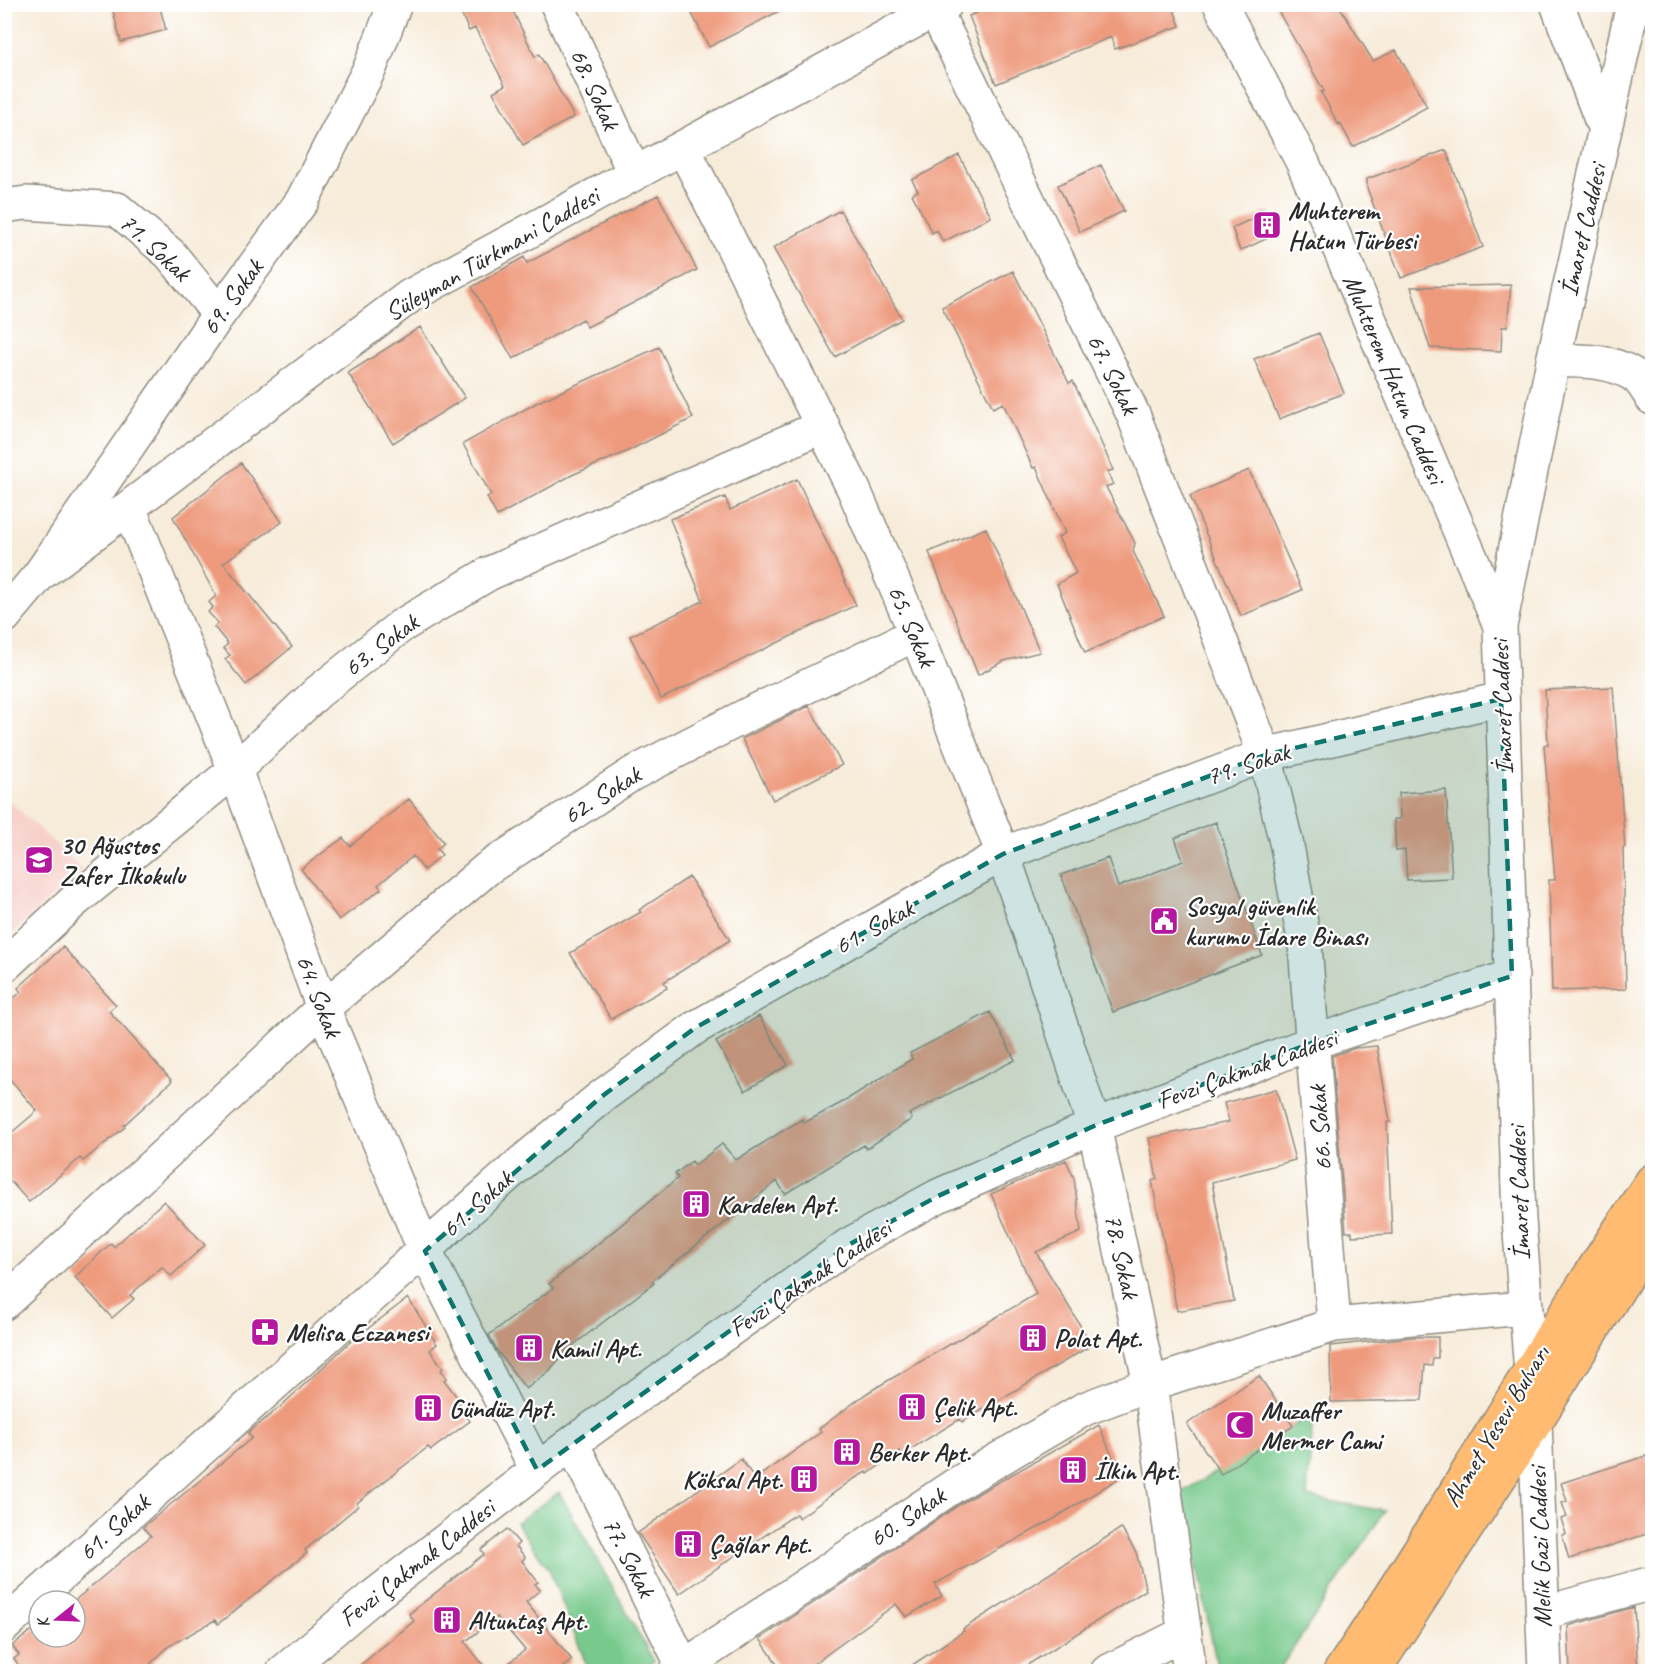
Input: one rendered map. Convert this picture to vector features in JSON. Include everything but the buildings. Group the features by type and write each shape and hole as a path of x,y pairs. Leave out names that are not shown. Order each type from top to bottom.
{"main road":[{"name":"Ahmet Yesevi Bulvarı","path":"1340,1671 1415,1561 1591,1271 1653,1181"},
{"name":"Ahmet Yesevi Bulvarı","path":"1373,1671 1535,1423 1653,1235"}],"street":[{"name":"69. Sokak","path":"40,574 219,314 302,201 370,69 395,4"},
{"name":"68. Sokak","path":"557,4 633,172"},
{"name":"Muhterem Hatun Caddesi","path":"1220,4 1303,164 1500,626"},
{"path":"1557,4 1605,130"},
{"name":"Süleyman Türkmani Caddesi","path":"40,574 130,510 410,297 633,172 938,6"},
{"name":"67. Sokak","path":"938,6 1133,414 1265,755"},
{"name":"İmaret Caddesi","path":"1535,1423 1524,1308 1500,626 1553,361 1605,130 1638,7"},
{"name":"65. Sokak","path":"682,147 823,426 916,634 1002,854 1094,1126"},
{"name":"71. Sokak","path":"4,206 26,203 117,209 170,254 219,314"},
{"path":"1553,361 1582,360 1613,366 1638,378 1653,398"},
{"name":"63. Sokak","path":"4,966 73,903 235,770 318,692 401,626 488,574 823,426"},
{"name":"64. Sokak","path":"130,510 235,770 323,1008 425,1251 537,1470"},
{"path":"4,617 40,574"},
{"name":"62. Sokak","path":"4,1303 323,1008 488,868 632,774 749,714 916,634"},
{"name":"79. Sokak","path":"1002,854 1265,755 1501,699"},
{"name":"66. Sokak","path":"1265,755 1287,846 1305,945 1334,1325"},
{"name":"61. Sokak","path":"4,1626 522,1162 601,1097 695,1028 1002,854"},
{"name":"Fevzi Çakmak Caddesi","path":"283,1671 572,1443 850,1244 938,1196 1094,1126 1314,1042 1512,976"},
{"name":"78. Sokak","path":"1094,1126 1150,1384 1190,1671"},
{"name":"60. Sokak","path":"682,1670 955,1485 1084,1408 1150,1384 1334,1325 1524,1308"},
{"name":"Melik Gazi Caddesi","path":"1535,1423 1545,1671"},
{"name":"77. Sokak","path":"572,1443 682,1670"},
{"path":"1543,1613 1653,1583"},
{"path":"1107,1671 1185,1633"}],"highlighted area":[{"path":"1501,699 1512,976 1314,1042 1094,1126 938,1196 850,1244 537,1470 425,1251 601,1097 695,1028 1003,854 1265,755"}],"shaded area":[{"name":"30 Ağustos Zafer İlkokulu","path":"4,796 83,870 5,939 4,939"}],"green space":[{"path":"1313,1414 1307,1497 1385,1511 1278,1671 1218,1671 1182,1492"},
{"path":"559,1492 654,1661 641,1671 589,1671 549,1569 516,1523"}],"place":[{"name":"Muhterem Hatun Türbesi","path":"1267,225"},
{"name":"30 Ağustos Zafer İlkokulu","path":"39,860"},
{"name":"Sosyal güvenlik kurumu İdare Binası","path":"1164,921"},
{"name":"Kardelen Apt.","path":"696,1204"},
{"name":"Melisa Eczanesi","path":"265,1332"},
{"name":"Polat Apt.","path":"1033,1338"},
{"name":"Kamil Apt.","path":"529,1348"},
{"name":"Çelik Apt.","path":"912,1407"},
{"name":"Gündüz Apt.","path":"428,1408"},
{"name":"Muzaffer Mermer Cami","path":"1240,1425"},
{"name":"Berker Apt.","path":"847,1452"},
{"name":"İlkin Apt.","path":"1073,1470"},
{"name":"Köksal Apt.","path":"804,1479"},
{"name":"Çağlar Apt.","path":"688,1544"},
{"name":"Altuntaş Apt.","path":"447,1620"}]}
